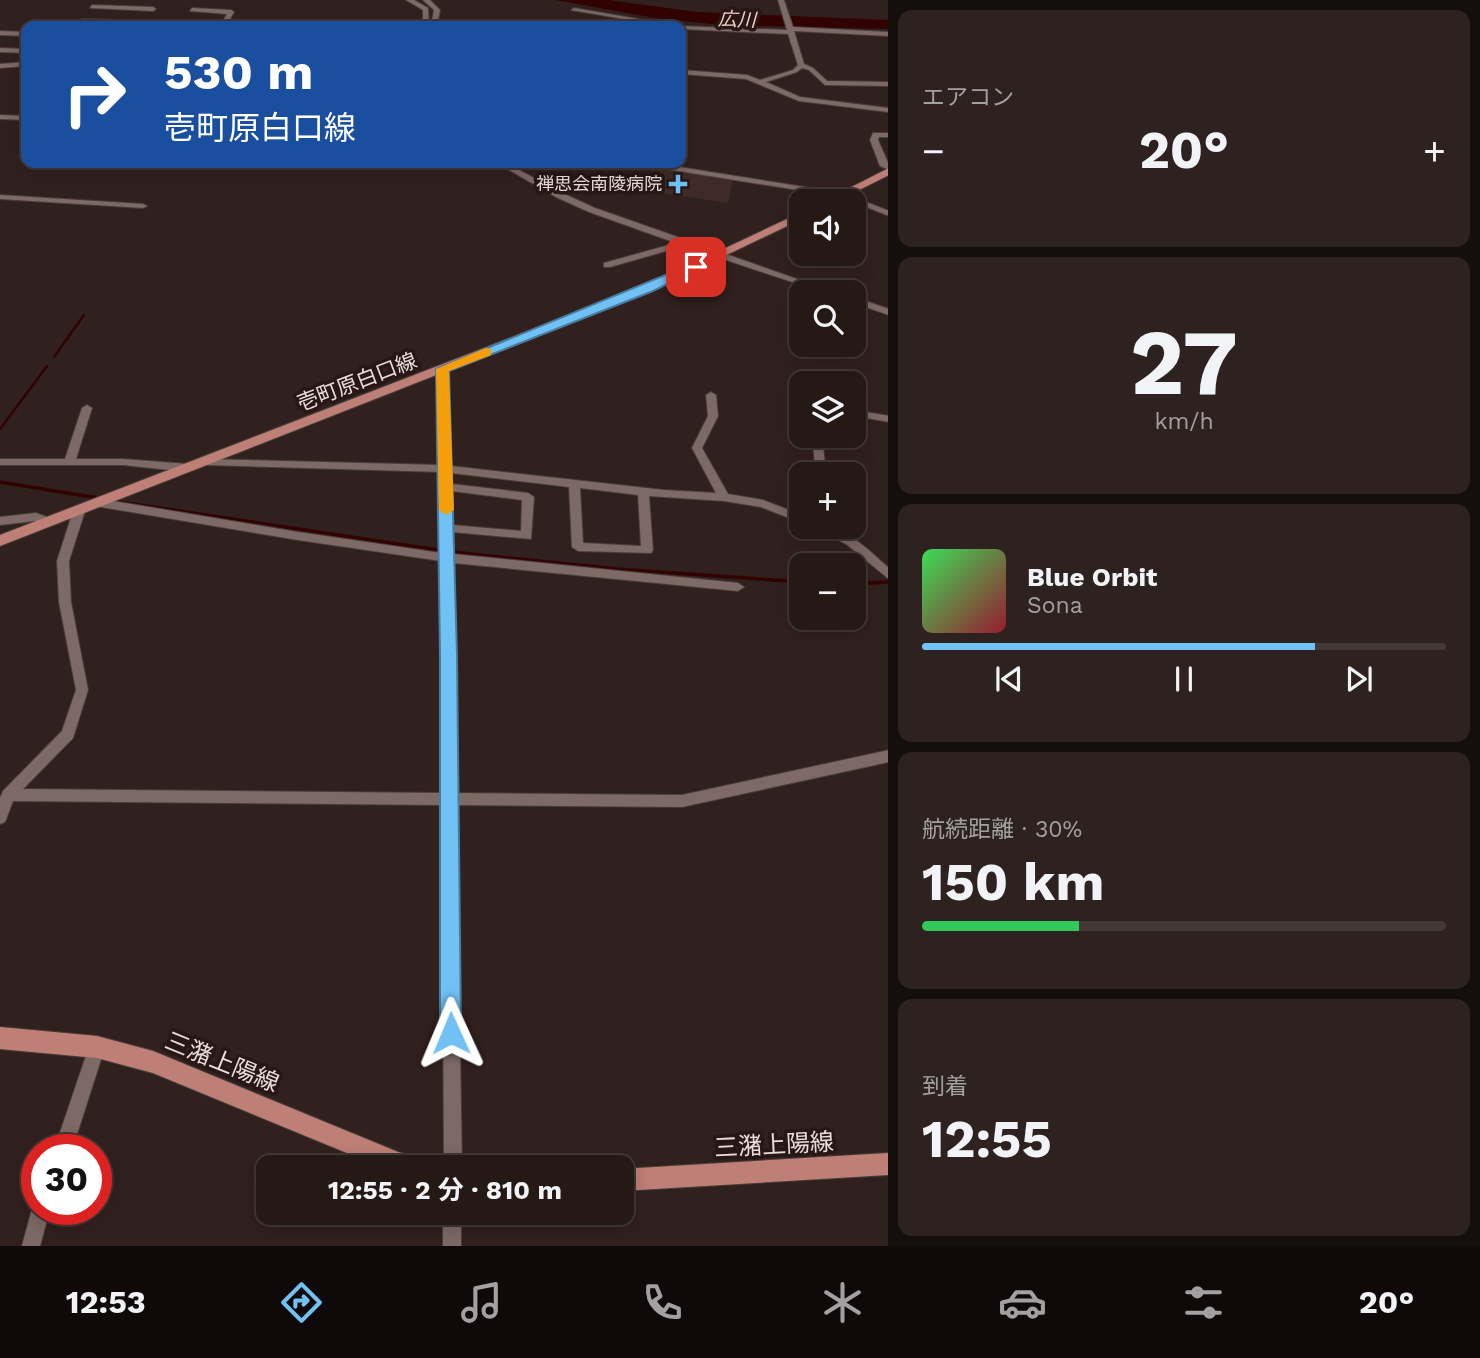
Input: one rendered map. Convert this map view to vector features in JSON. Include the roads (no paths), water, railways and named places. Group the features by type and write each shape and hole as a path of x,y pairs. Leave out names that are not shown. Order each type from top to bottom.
{"main road":[{"path":"854,189 888,170"},
{"name":"壱町原白口線","path":"0,541 649,288 789,222"},
{"name":"三潴上陽線","path":"0,1038 97,1047 153,1062 379,1155"},
{"name":"三潴上陽線","path":"634,1179 888,1164"}],"street":[{"path":"82,21 96,0"},
{"path":"145,21 159,0"},
{"path":"185,21 199,0"},
{"path":"409,0 426,9 426,21"},
{"path":"426,0 437,10 435,21"},
{"path":"781,0 801,65"},
{"path":"92,7 152,9"},
{"path":"192,10 231,12 226,21"},
{"path":"574,10 641,21"},
{"path":"686,27 888,34"},
{"path":"0,33 21,34"},
{"path":"0,50 21,51"},
{"path":"0,66 21,64"},
{"path":"760,82 795,71 801,65"},
{"path":"801,65 811,69 825,83 888,84"},
{"path":"686,72 724,74 760,82 783,95 799,99 888,110"},
{"path":"0,117 21,118"},
{"path":"888,135 876,135 874,140 888,170"},
{"path":"510,168 592,210 793,280"},
{"path":"672,168 805,189"},
{"path":"0,197 144,206"},
{"path":"866,205 888,214"},
{"path":"607,265 686,243"},
{"path":"866,304 888,312"},
{"path":"443,369 453,1155"},
{"path":"711,395 713,415 697,448 724,497"},
{"path":"70,461 87,408"},
{"path":"866,415 888,418"},
{"path":"0,462 123,462 188,468"},
{"path":"206,462 446,469 643,491 724,497 762,504 789,514"},
{"path":"574,483 578,547 647,550 643,491"},
{"path":"446,487 528,497 527,536 447,528"},
{"path":"101,503 447,558 738,587"},
{"path":"3,808 68,734 82,690 65,602 64,561 79,511"},
{"path":"0,521 36,517 49,522"},
{"path":"846,539 888,575"},
{"path":"3,808 450,800 682,801 888,756"},
{"path":"68,1134 97,1047"},
{"path":"31,1246 37,1225"},
{"path":"452,1225 452,1246"}],"water":[{"name":"広川","path":"555,0 608,0 697,12 888,20 888,29 721,25 655,18"}],"waterway":[{"path":"0,68 21,66"},
{"path":"54,357 84,315"},
{"path":"0,429 47,366"},
{"path":"0,482 98,498"},
{"path":"113,501 444,551"},
{"path":"452,552 617,569 789,581"},
{"path":"866,583 888,582"}],"place":[{"name":"禅思会南陵病院","path":"678,184"}]}
